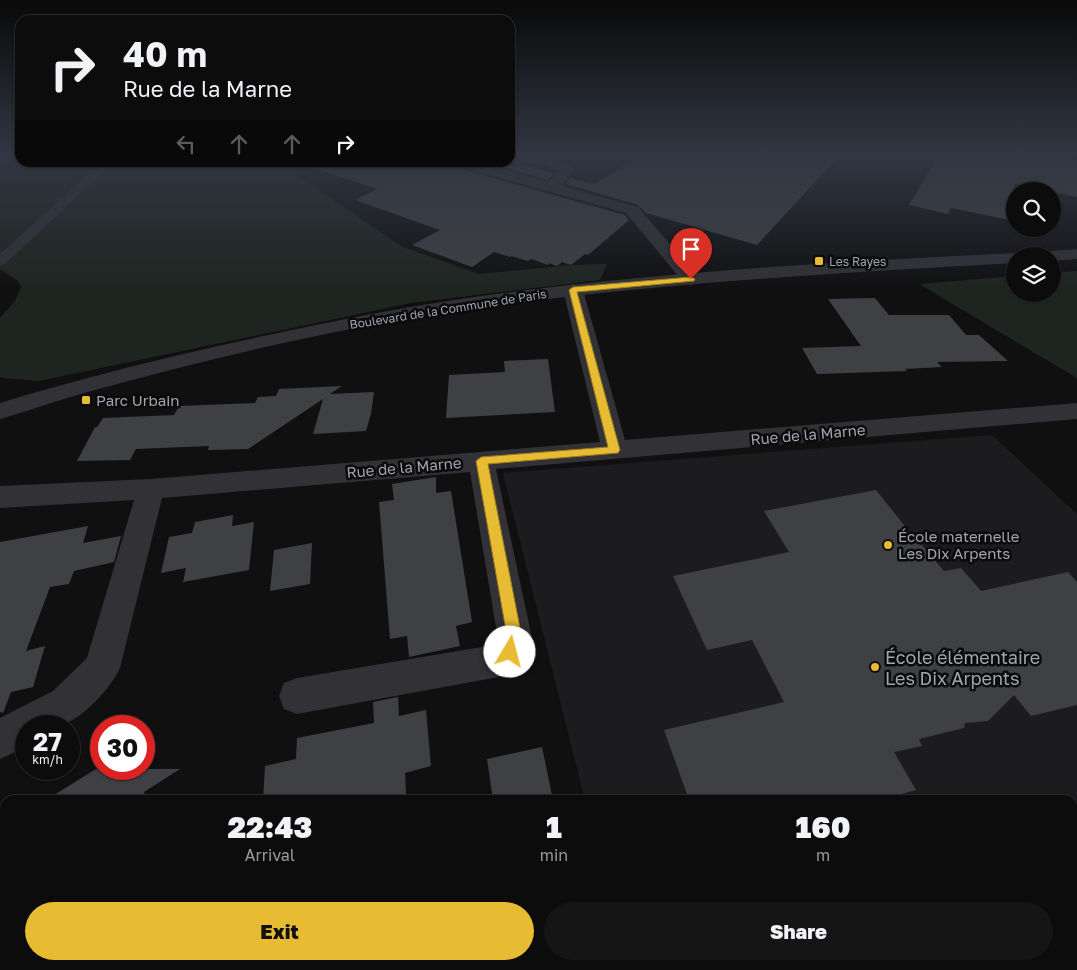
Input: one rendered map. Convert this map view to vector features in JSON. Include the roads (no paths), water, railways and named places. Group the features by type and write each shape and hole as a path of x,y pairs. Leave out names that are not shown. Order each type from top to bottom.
{"street":[{"path":"0,262 67,200"},
{"path":"606,200 632,210 691,279"},
{"path":"1061,255 1077,254"},
{"name":"Boulevard de la Commune de Paris","path":"3,409 99,382 284,338 394,315 573,290 691,279 1006,259"},
{"path":"573,290 615,450"},
{"name":"Rue de la Marne","path":"0,497 151,488 1077,411"},
{"path":"297,696 504,660 516,643 481,461"},
{"path":"0,740 21,726 66,704 102,668 151,488"}],"place":[{"name":"Les Rayes","path":"819,261"},
{"name":"Parc Urbain","path":"86,400"},
{"name":"École maternelle Les Dix Arpents","path":"888,545"},
{"name":"École élémentaire Les Dix Arpents","path":"875,667"}]}
